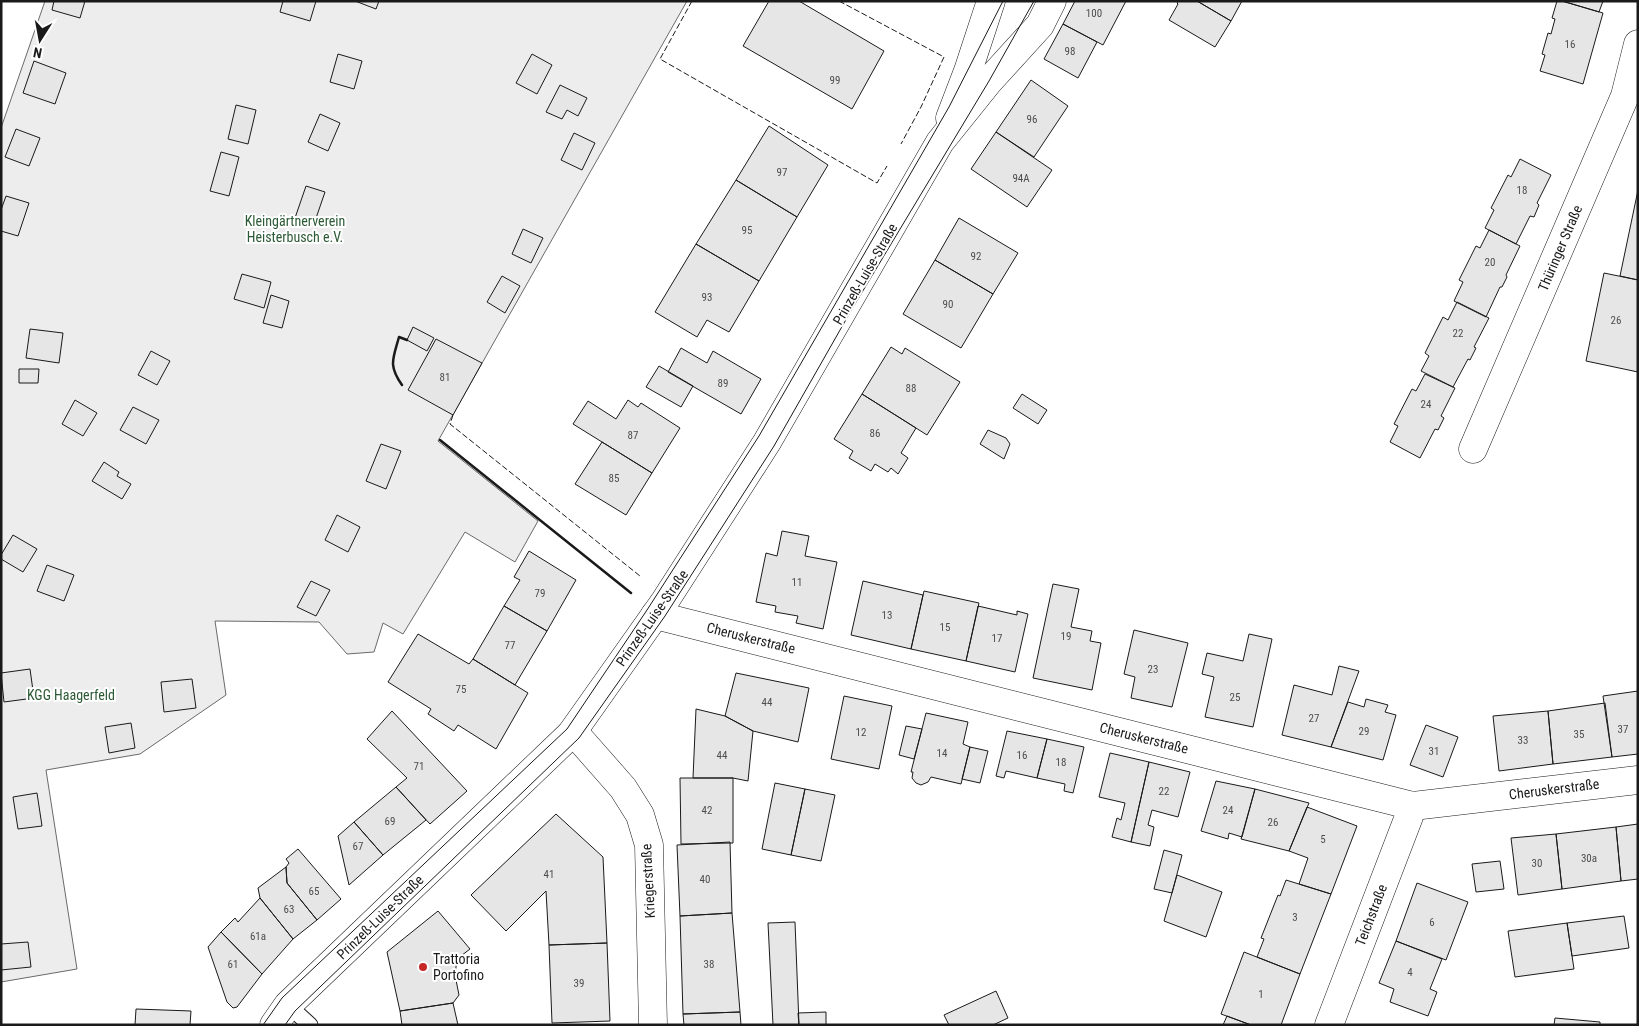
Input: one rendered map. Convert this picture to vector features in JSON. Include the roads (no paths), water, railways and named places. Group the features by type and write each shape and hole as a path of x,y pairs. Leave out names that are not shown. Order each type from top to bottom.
{"street":[{"name":"Prinzeß-Luise-Straße","path":"281,1015 571,734 666,601 767,442 940,142 968,71 991,1"},
{"name":"Prinzeß-Luise-Straße","path":"940,142 989,81 1040,25 1052,1"},
{"name":"Thüringer Straße","path":"1473,449 1626,96 1638,44"},
{"name":"Cheruskerstraße","path":"655,615 1413,806 1638,780"},
{"name":"Kriegerstraße","path":"571,734 579,738 623,788 640,815 649,845 653,1025"},
{"name":"Teichstraße","path":"1329,1025 1413,806"}],"lane":[{"path":"281,1015 310,1025"}],"tram line":[{"path":"263,1025 282,998 567,729 647,610 759,436 949,107 1003,1"},
{"path":"285,1025 295,1011 579,738 665,616 774,446 852,309 989,81 1034,1"}],"place":[{"name":"Trattoria Portofino","path":"423,967"}],"park label":[{"name":"Kleingärtnerverein Heisterbusch e.V.","path":"295,230"},
{"name":"KGG Haagerfeld","path":"71,695"}]}
